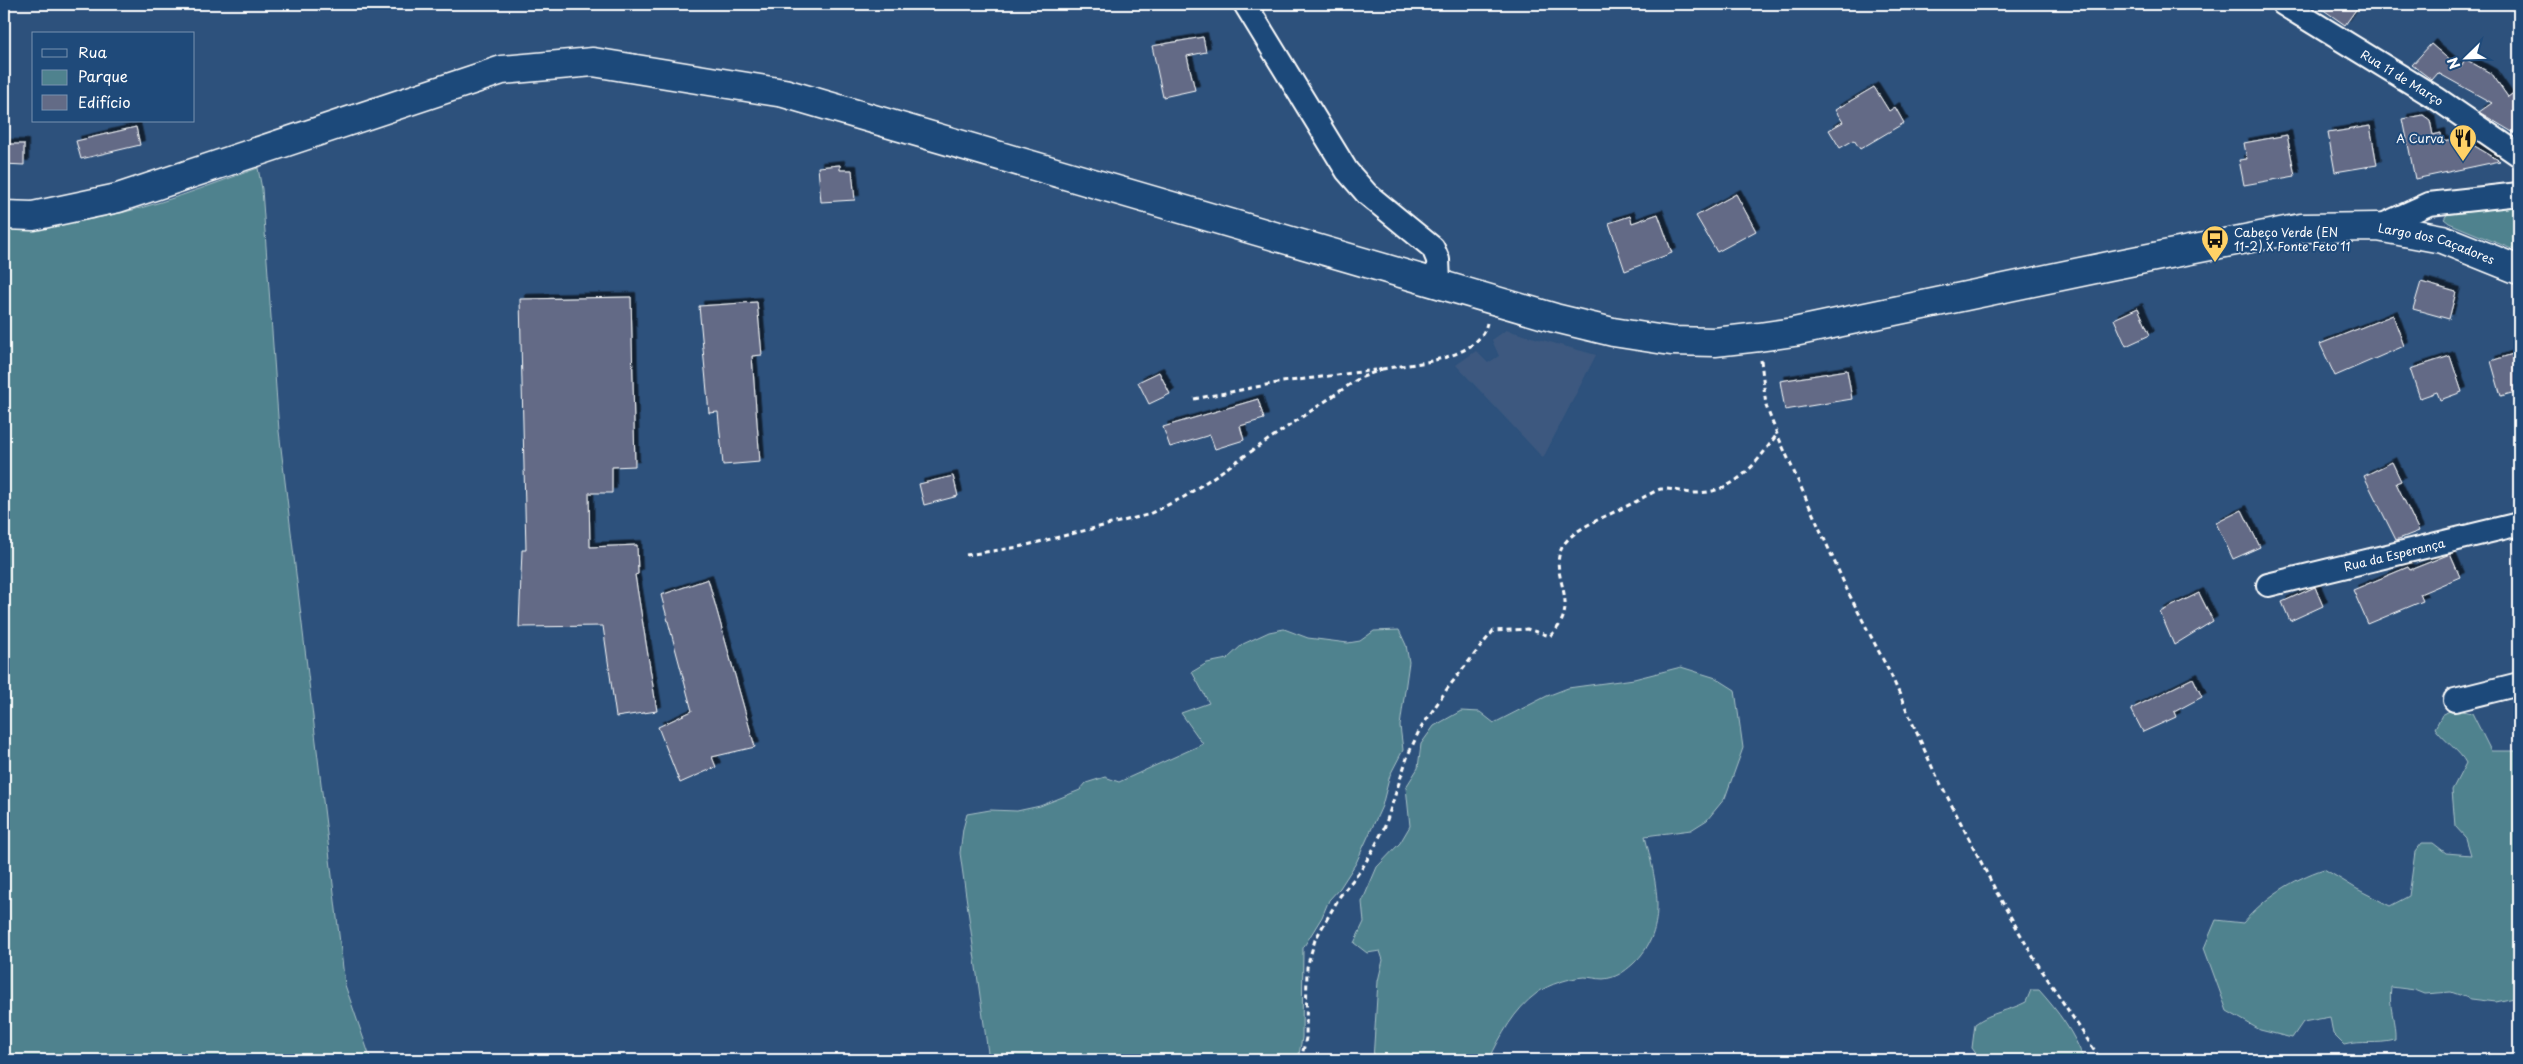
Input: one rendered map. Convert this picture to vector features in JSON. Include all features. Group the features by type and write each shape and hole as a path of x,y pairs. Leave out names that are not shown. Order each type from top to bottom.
{"main road":[{"path":"4,215 33,216 118,198 502,70 593,62 784,93 1439,282 1492,299 1614,332 1671,341 1715,342 1804,330 2301,228 2378,227"},
{"name":"Largo dos Caçadores","path":"2378,227 2442,239 2519,270"}],"street":[{"path":"1245,4 1347,171 1368,194 1433,248 1438,260 1439,282"},
{"name":"Rua 11 de Março","path":"2283,4 2436,98 2519,154"},
{"name":"Largo dos Caçadores","path":"2378,227 2429,204 2519,194"},
{"name":"Rua da Esperança","path":"2268,584 2519,524"},
{"path":"2455,700 2519,684"}],"path":[{"path":"1194,399 1282,382 1382,369 1447,357 1475,343 1484,332 1492,299"},
{"path":"1759,337 1766,406 1850,594 1891,675 1933,769 1997,894 2035,960 2101,1060"},
{"path":"966,555 1019,548 1147,514 1184,497 1358,379 1382,369"},
{"path":"1301,1060 1306,1038 1307,967 1315,940 1340,896 1361,870 1385,826 1408,755 1419,731 1432,709 1463,671 1477,648 1493,631 1527,629 1550,636 1560,627 1566,608 1566,598 1558,570 1558,560 1565,543 1578,530 1625,509 1660,489 1697,493 1711,491 1734,483 1753,468 1777,434"}],"shaded area":[{"path":"1506,330 1596,355 1543,458 1456,365 1476,351 1488,363 1499,356 1492,340"}],"green space":[{"path":"258,168 262,189 279,431 345,985 371,1060 4,1060 4,228 65,223 122,213 181,196"},
{"path":"2512,205 2519,206 2519,252 2449,223 2444,219 2448,213"},
{"path":"1284,629 1308,638 1348,643 1360,641 1374,631 1399,630 1406,645 1409,662 1400,726 1403,750 1390,775 1382,806 1356,863 1340,888 1329,900 1322,917 1303,948 1302,1038 1298,1060 989,1060 960,853 967,814 990,810 1017,811 1040,806 1080,790 1086,783 1105,777 1119,782 1203,744 1181,713 1209,703 1192,672 1207,663 1227,659 1243,644 1269,632"},
{"path":"1681,667 1716,678 1735,690 1743,748 1725,798 1707,820 1691,830 1645,836 1653,869 1657,903 1652,935 1645,950 1633,964 1616,976 1603,979 1584,977 1572,979 1553,984 1537,993 1515,1015 1503,1032 1489,1060 1373,1060 1378,981 1383,960 1380,951 1367,953 1354,943 1364,922 1362,902 1377,867 1400,843 1410,826 1406,787 1418,768 1421,744 1434,726 1461,711 1480,712 1494,723 1547,696 1568,688 1634,679"},
{"path":"2453,709 2472,713 2491,751 2519,751 2519,997 2496,1002 2471,999 2451,992 2425,994 2415,990 2391,987 2390,1001 2395,1040 2344,1045 2333,1034 2330,1017 2303,1022 2292,1038 2260,1030 2227,1011 2204,948 2216,920 2243,923 2260,905 2280,890 2301,878 2324,869 2390,906 2409,896 2415,852 2422,843 2433,843 2446,853 2471,855 2466,838 2455,826 2452,790 2466,763 2435,728 2442,715"},
{"path":"2031,990 2039,990 2059,1015 2076,1041 2084,1060 1980,1059 1972,1048 1975,1024 1987,1017 2026,1002"}],"building":[{"path":"2315,4 2360,4 2345,25"},
{"path":"1203,37 1206,52 1187,56 1195,90 1163,97 1152,46"},
{"path":"2431,44 2460,69 2465,59 2492,74 2508,97 2519,89 2519,136 2479,112 2492,103 2438,73 2432,80 2412,65"},
{"path":"1874,87 1889,111 1895,107 1904,123 1860,149 1854,140 1840,148 1829,130 1843,122 1835,110"},
{"path":"2423,115 2430,120 2433,135 2441,133 2442,141 2461,138 2500,161 2415,179 2403,119"},
{"path":"2370,126 2377,165 2335,172 2328,133"},
{"path":"136,127 140,145 81,159 76,141"},
{"path":"2287,135 2295,176 2244,185 2239,160 2247,159 2244,143"},
{"path":"4,144 24,144 24,165 4,164"},
{"path":"840,165 840,170 852,170 855,200 821,202 818,167"},
{"path":"1736,194 1756,231 1717,252 1696,216"},
{"path":"1658,214 1672,253 1625,271 1609,223 1630,216 1632,223"},
{"path":"2421,282 2456,292 2449,319 2413,309"},
{"path":"631,297 635,466 612,467 612,493 589,493 590,547 637,545 638,574 635,575 657,711 616,717 603,626 519,627 522,550 526,550 520,299"},
{"path":"757,302 762,355 752,356 760,462 723,465 718,412 709,413 699,306"},
{"path":"2138,308 2150,335 2126,346 2114,319"},
{"path":"2393,315 2404,346 2335,376 2320,344"},
{"path":"2519,352 2519,391 2501,396 2491,361"},
{"path":"2450,356 2462,392 2440,400 2437,392 2420,398 2410,369"},
{"path":"1847,370 1852,399 1785,410 1780,381"},
{"path":"1159,372 1170,394 1149,404 1138,382"},
{"path":"1258,399 1264,419 1240,426 1244,440 1215,449 1210,435 1170,447 1163,427"},
{"path":"2392,462 2401,481 2396,483 2419,531 2396,540 2364,476"},
{"path":"953,476 958,496 924,505 919,484"},
{"path":"2242,510 2260,547 2233,559 2216,523"},
{"path":"2450,554 2460,577 2420,594 2423,601 2368,624 2353,590 2408,567 2410,570"},
{"path":"708,579 755,747 712,757 716,767 680,783 658,727 692,711 661,595"},
{"path":"2315,587 2323,606 2290,621 2282,602"},
{"path":"2199,593 2213,621 2174,645 2160,612"},
{"path":"2193,678 2202,697 2174,712 2176,717 2143,732 2131,709"}],"place":[{"name":"A Curva","path":"2463,162"},
{"name":"Cabeço Verde (EN 11-2) X Fonte Feto 11","path":"2215,263"}]}
